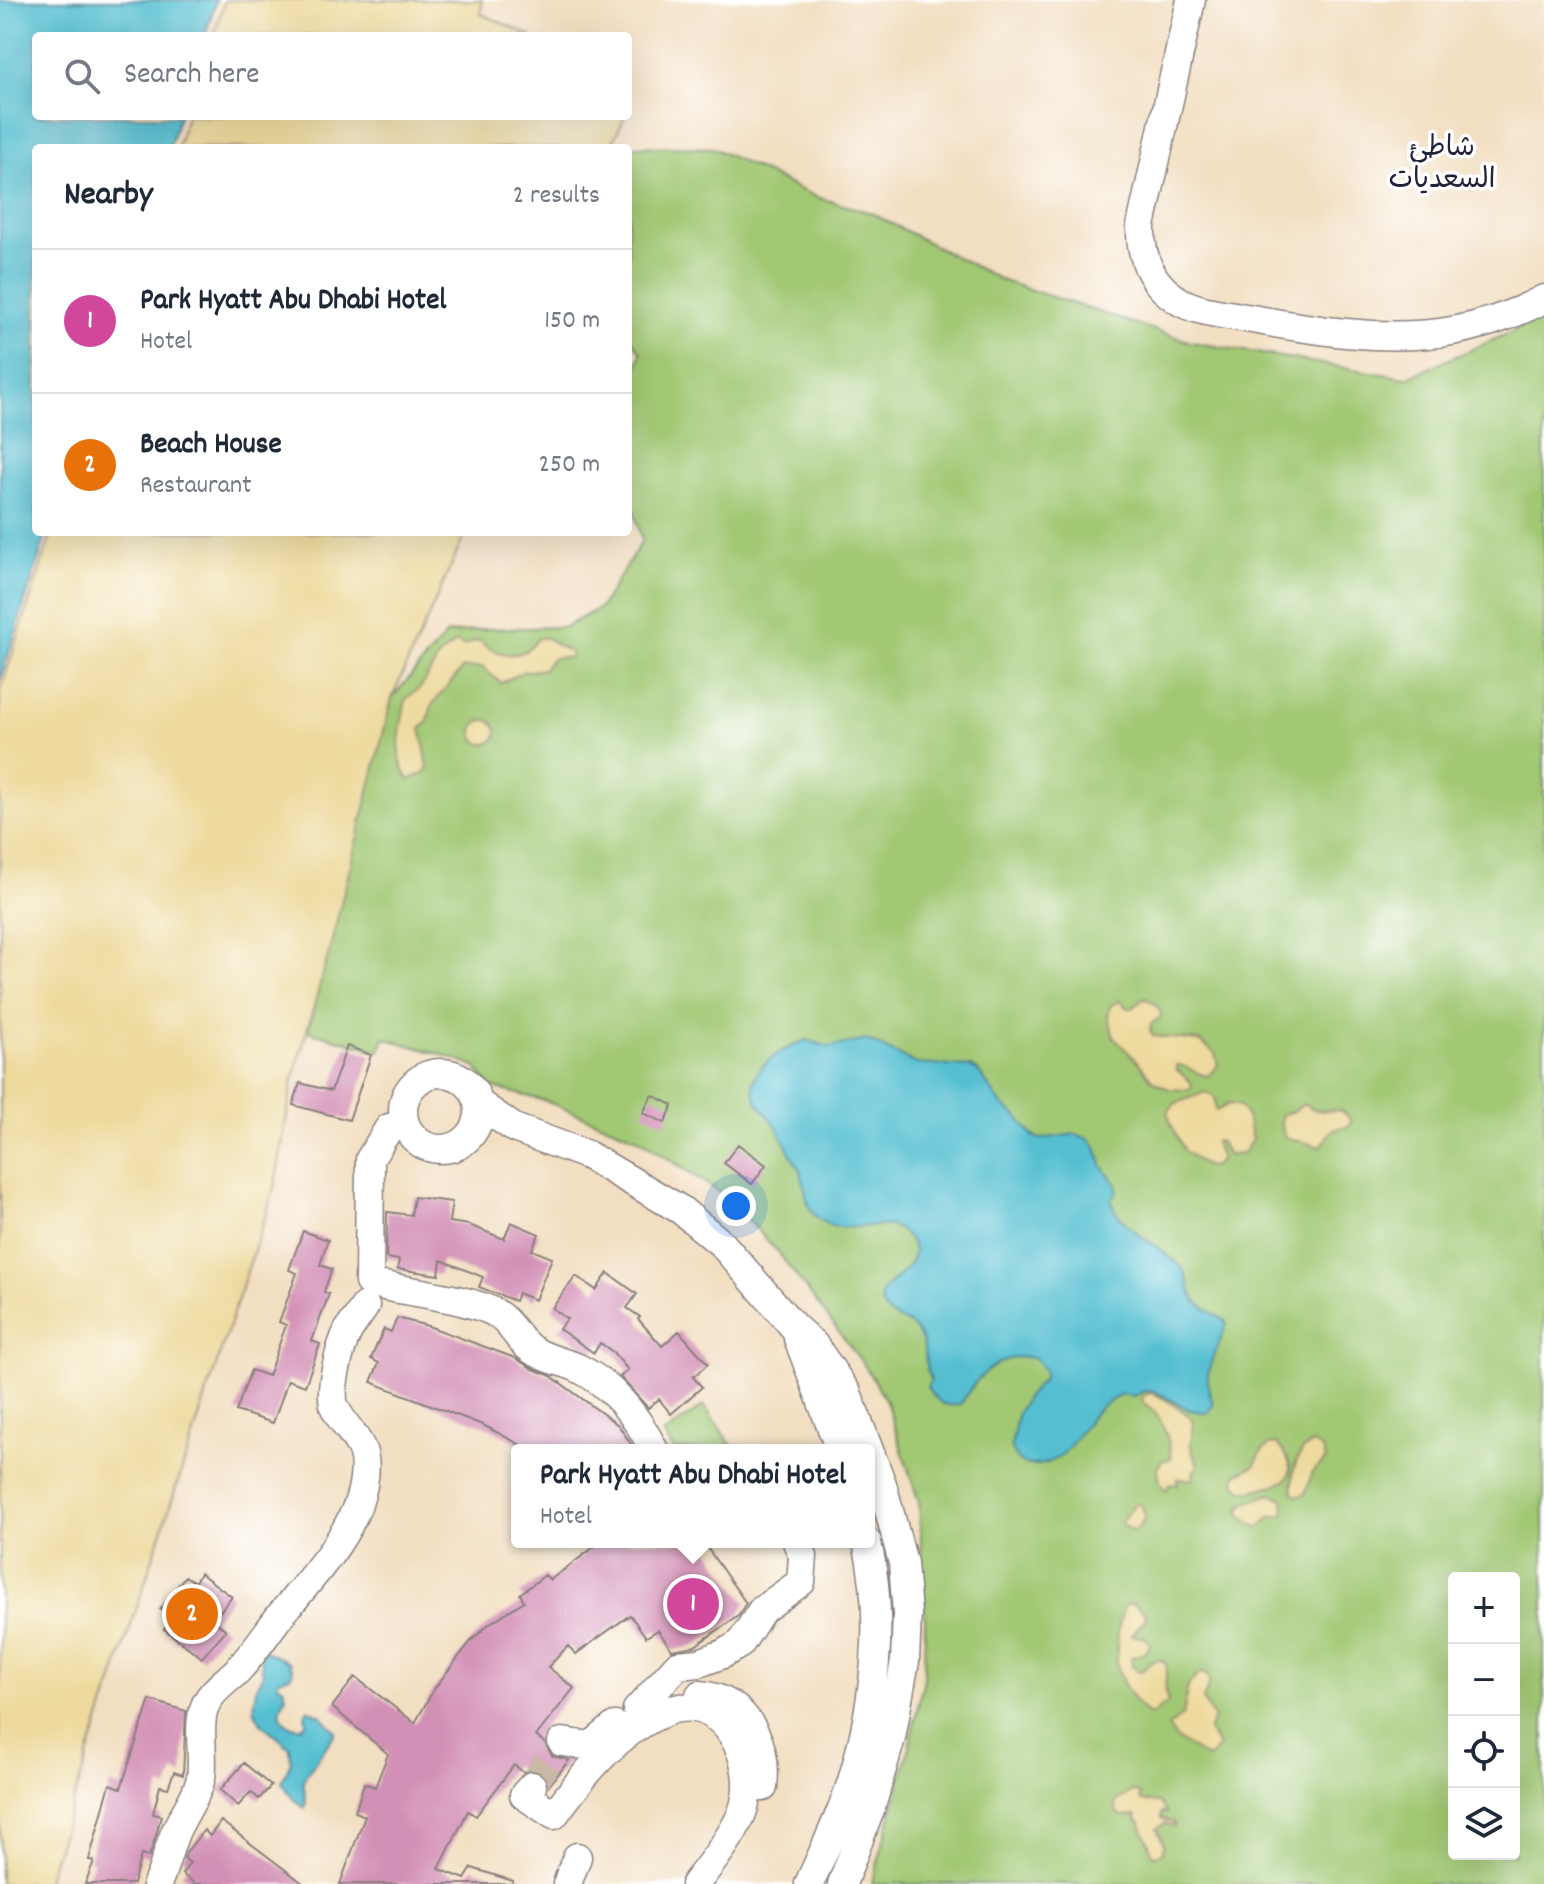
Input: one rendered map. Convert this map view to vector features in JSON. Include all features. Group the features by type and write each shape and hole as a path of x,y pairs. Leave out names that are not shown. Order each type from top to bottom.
{"street":[{"path":"1191,0 1141,226 1145,261 1166,291 1186,305 1215,312 1315,329 1400,335 1476,326 1511,315 1544,299"},
{"path":"470,1136 479,1117 478,1103 471,1087 451,1075 428,1076 418,1081 405,1100 405,1123 418,1142 440,1149 451,1148 489,1127 514,1128"},
{"path":"478,1103 514,1128 587,1155 681,1210 722,1244 828,1362 847,1393 867,1444"},
{"path":"157,1884 173,1837 197,1791 204,1757 201,1717 206,1703 239,1669 312,1575 348,1525 357,1507 364,1483 365,1463 359,1440 334,1407 333,1395 341,1348 373,1292 370,1159 389,1128 405,1123"},
{"path":"373,1292 434,1296 494,1312 537,1353 579,1369 607,1387 625,1404 650,1444"},
{"path":"793,1326 838,1444"},
{"path":"842,1884 870,1810 891,1738 905,1661 907,1614 903,1563 880,1522 882,1484 875,1466"},
{"path":"562,1742 591,1746 637,1710 678,1665 699,1663 740,1644 762,1610 801,1582 803,1556 800,1548"},
{"path":"809,1884 834,1830 852,1780 869,1709 877,1630 874,1571 868,1548"},
{"path":"637,1710 667,1696 684,1693 723,1700 741,1712 754,1729 762,1747 764,1775 761,1798 745,1843 708,1882"},
{"path":"532,1786 524,1795 554,1815 593,1767 637,1727 668,1711 692,1709 716,1717 732,1732 746,1761 747,1787 744,1807 708,1882"}],"green space":[{"path":"635,146 713,148 816,197 871,213 1003,281 1191,342 1406,378 1530,324 1544,314 1544,1884 872,1884 907,1756 924,1678 925,1620 919,1502 886,1401 865,1366 777,1251 728,1198 637,1138 546,1101 491,1087 475,1067 447,1056 384,1038 380,1051 308,1031 392,698 447,634 487,629 565,627 600,608 642,541 632,502 632,376 641,353 632,340 632,149"},
{"path":"704,1406 731,1444 670,1444 663,1434"}],"sand":[{"path":"225,0 482,0 481,14 523,32 215,32"},
{"path":"186,120 623,120 612,144 178,144"},
{"path":"51,536 464,536 392,698 329,952 293,1080 275,1186 46,1884 0,1884 0,692"},
{"path":"538,638 547,638 568,651 570,658 554,658 544,669 522,672 501,683 482,667 463,668 432,705 427,723 421,728 428,767 425,773 409,780 399,751 406,699 421,687 440,655 457,642 463,646 479,640 500,652 518,654 527,650"},
{"path":"485,720 496,727 497,732 490,743 485,744 474,737 473,732 480,721"},
{"path":"1143,999 1153,1002 1161,1014 1151,1024 1153,1036 1199,1041 1215,1053 1218,1065 1208,1076 1176,1065 1177,1070 1192,1083 1190,1090 1169,1089 1153,1081 1114,1038 1108,1015 1111,1005 1120,1001 1127,1008 1133,1008"},
{"path":"1205,1092 1215,1098 1216,1111 1229,1104 1240,1106 1247,1117 1252,1140 1243,1153 1228,1156 1222,1144 1215,1142 1221,1160 1213,1167 1201,1164 1185,1152 1168,1112 1174,1104"},
{"path":"1305,1104 1316,1110 1341,1111 1351,1122 1349,1126 1331,1132 1321,1147 1285,1137 1280,1122 1282,1114 1295,1111"},
{"path":"1150,1393 1180,1409 1193,1424 1191,1447 1198,1465 1193,1473 1194,1479 1177,1479 1178,1484 1169,1485 1166,1491 1160,1482 1157,1467 1163,1460 1171,1459 1170,1447 1160,1420 1142,1401 1143,1396"},
{"path":"1313,1443 1322,1449 1326,1460 1313,1471 1305,1494 1298,1496 1293,1493 1296,1464 1302,1452"},
{"path":"1271,1444 1278,1445 1287,1458 1289,1476 1279,1484 1243,1490 1235,1483 1236,1475 1254,1466 1262,1451"},
{"path":"1271,1494 1283,1499 1283,1515 1271,1516 1259,1528 1243,1518 1239,1510 1245,1503"},
{"path":"1135,1504 1140,1504 1144,1515 1134,1531 1122,1523"},
{"path":"1134,1604 1145,1613 1146,1619 1132,1635 1146,1638 1150,1643 1145,1652 1131,1657 1132,1666 1139,1672 1154,1661 1161,1660 1165,1662 1167,1670 1165,1688 1168,1702 1151,1715 1131,1695 1122,1681 1117,1663 1123,1610 1126,1605"},
{"path":"1200,1673 1207,1675 1210,1681 1203,1700 1214,1718 1208,1731 1219,1747 1208,1759 1177,1739 1168,1727 1183,1715 1188,1685"},
{"path":"1132,1791 1141,1794 1142,1801 1159,1803 1167,1813 1161,1813 1161,1818 1175,1823 1174,1826 1165,1823 1157,1829 1164,1844 1162,1853 1154,1856 1136,1815 1122,1816 1116,1812 1116,1802"}],"water":[{"path":"0,0 216,0 206,32 32,32 32,120 178,120 170,144 32,144 32,536 46,536 0,681"},
{"path":"807,1040 829,1047 867,1040 917,1064 970,1067 978,1071 1002,1105 1017,1116 1033,1136 1039,1139 1076,1134 1089,1139 1095,1145 1103,1167 1117,1185 1117,1192 1111,1200 1114,1210 1130,1227 1181,1267 1196,1301 1227,1322 1209,1371 1209,1392 1214,1404 1207,1413 1190,1410 1154,1391 1144,1391 1134,1396 1121,1394 1091,1417 1064,1453 1046,1463 1033,1465 1019,1460 1011,1446 1018,1412 1044,1378 1044,1370 1036,1359 1018,1357 995,1366 975,1383 960,1404 944,1404 937,1399 927,1387 931,1380 919,1335 910,1325 889,1314 882,1305 883,1292 913,1257 914,1249 909,1239 890,1226 842,1227 819,1219 810,1208 799,1169 776,1126 755,1096 753,1086 761,1068 778,1054"},
{"path":"260,1649 289,1662 293,1670 291,1676 278,1680 286,1698 281,1709 285,1722 302,1727 307,1722 305,1715 308,1709 322,1716 336,1732 305,1777 305,1808 293,1799 282,1782 291,1761 290,1748 261,1723 254,1710 256,1688 263,1676"}],"building":[{"path":"347,1046 371,1055 349,1120 293,1105 300,1083 331,1091"},
{"path":"652,1095 673,1105 665,1123 643,1113"},
{"path":"738,1144 766,1165 752,1184 724,1163"},
{"path":"414,1197 452,1202 449,1222 469,1225 504,1239 511,1222 539,1234 532,1250 552,1258 535,1300 518,1293 515,1301 479,1287 483,1277 441,1260 439,1275 397,1269 399,1260 386,1258 387,1212 411,1215"},
{"path":"303,1231 328,1240 320,1265 332,1269 324,1292 329,1294 312,1341 320,1344 305,1386 288,1380 273,1423 236,1411 251,1370 268,1376 286,1325 279,1322 297,1273 289,1270"},
{"path":"608,1273 637,1294 627,1308 640,1317 638,1319 662,1346 679,1331 708,1364 693,1377 702,1387 671,1414 659,1399 648,1408 620,1377 628,1370 613,1352 600,1343 594,1353 559,1329 567,1319 552,1308 576,1276 596,1290"},
{"path":"397,1318 515,1358 551,1376 618,1425 631,1444 519,1444 485,1426 371,1382 379,1363 371,1359 384,1329 391,1332"},
{"path":"593,1548 707,1548 746,1603 738,1616 695,1646 672,1650 658,1630 646,1637 630,1615 576,1654 568,1646 548,1667 574,1688 536,1736 545,1743 552,1756 569,1760 549,1786 543,1773 535,1769 523,1772 514,1765 476,1816 468,1811 439,1869 465,1879 472,1868 513,1881 513,1884 340,1884 365,1816 355,1812 364,1783 375,1787 388,1754 332,1707 355,1677 415,1723 434,1689 471,1641 489,1624 524,1601 520,1594 545,1575 550,1580"},
{"path":"200,1573 232,1597 213,1620 226,1630 202,1658 164,1629 172,1618 160,1609 185,1576 195,1582"},
{"path":"150,1700 186,1711 183,1775 174,1772 168,1788 160,1786 153,1814 161,1816 157,1832 149,1857 141,1855 133,1884 85,1884 94,1861 89,1860 110,1784 121,1788"},
{"path":"244,1763 271,1786 259,1799 251,1792 238,1806 220,1790"},
{"path":"221,1821 304,1884 195,1884 182,1874 190,1863 184,1858 204,1830 210,1836"}],"tunnel":[{"path":"532,1786 562,1742"}],"place":[{"name":"Park Hyatt Abu Dhabi Hotel","path":"693,1604"},
{"name":"Beach House","path":"192,1614"}],"district":[{"name":"شاطئ السعديات","path":"1442,166"}]}
